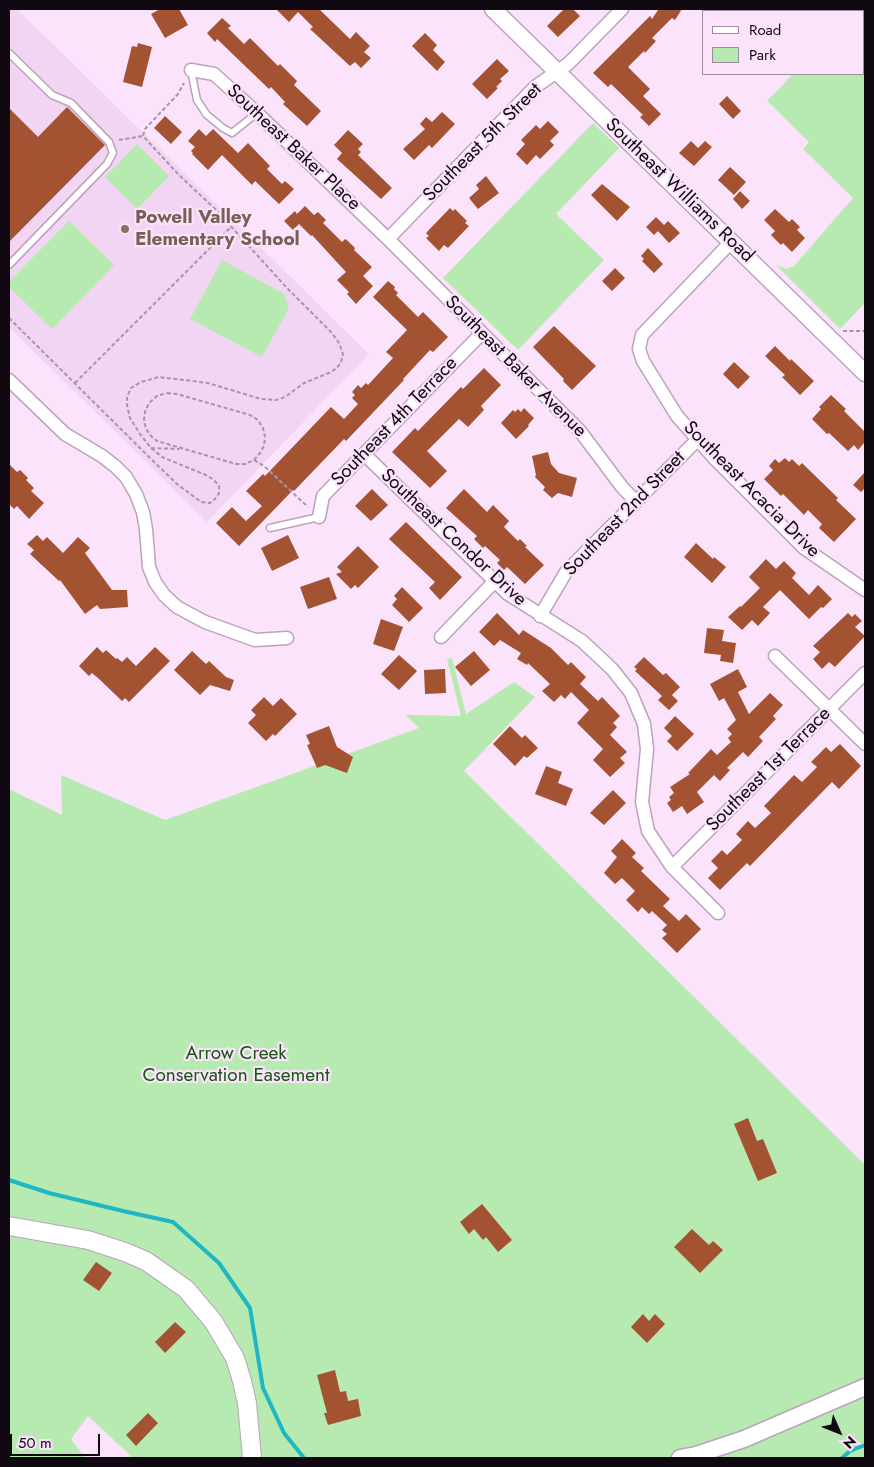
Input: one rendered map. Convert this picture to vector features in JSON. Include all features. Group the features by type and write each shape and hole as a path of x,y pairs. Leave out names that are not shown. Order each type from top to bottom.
{"main road":[{"path":"9,1226 88,1240 125,1252 146,1261 186,1289 214,1321 235,1358 247,1403 252,1458"}],"street":[{"name":"Southeast Williams Road","path":"493,9 865,373"},
{"name":"Southeast 5th Street","path":"388,239 535,87 568,64 622,9"},
{"name":"Southeast Baker Place","path":"191,70 214,74 388,239"},
{"name":"Southeast Baker Avenue","path":"388,239 580,431 622,487 636,502"},
{"name":"Southeast Acacia Drive","path":"731,242 642,335 639,349 643,361 678,416 697,440 804,548 865,590"},
{"name":"Southeast 4th Terrace","path":"319,517 323,496 482,333"},
{"path":"9,380 65,434 102,456 126,477 136,494 143,512 149,567 160,588 177,607 205,622 255,640 287,638"},
{"name":"Southeast 2nd Street","path":"540,616 566,572 697,440"},
{"name":"Southeast Condor Drive","path":"364,454 494,582 540,616 582,641 612,669 631,693 644,724 647,749 642,802 648,831 672,866 718,913"},
{"path":"441,637 494,582"},
{"path":"775,656 865,744"},
{"name":"Southeast 1st Terrace","path":"672,866 865,673"},
{"path":"680,1458 696,1455 744,1439 865,1387"}],"lane":[{"path":"9,53 52,95 71,103 109,142 113,153 108,164 9,265"},
{"path":"191,70 197,100 207,115 223,128 232,133 257,113"},
{"path":"270,528 319,517"}],"path":[{"path":"143,136 145,129 178,94 191,70"},
{"path":"109,142 143,136"},
{"path":"9,318 177,484 201,502 210,502 215,499 219,493 219,486 214,480 162,457 151,448 130,418 126,405 127,397 132,388 141,382 159,378 208,383 261,399 276,400 304,383 337,368 343,354 331,332 143,136"},
{"path":"75,383 230,228"},
{"path":"832,341 842,331 865,331"},
{"path":"166,393 177,394 250,415 258,420 263,428 265,437 264,446 254,460 245,464 236,464 157,441 146,428 144,412 149,403 157,396 166,393"},
{"path":"151,448 182,449"},
{"path":"254,460 264,466 319,517"}],"shaded area":[{"name":"Powell Valley Elementary School","path":"9,9 17,9 369,354 207,522 9,327"}],"green space":[{"path":"864,14 865,303 840,329 776,265 786,269 794,266 853,198 803,149 809,142 767,101 792,75 864,75"},
{"path":"593,123 619,148 556,214 604,260 518,350 443,278"},
{"path":"137,144 169,176 137,209 105,177"},
{"path":"69,221 114,265 52,329 9,287 9,282"},
{"path":"222,260 284,294 289,308 262,357 190,319"},
{"name":"Arrow Creek Conservation Easement","path":"452,658 466,714 514,682 535,697 464,771 865,1165 865,1458 129,1458 130,1455 88,1416 71,1439 85,1458 9,1458 9,789 62,815 61,775 165,820 419,728 406,715 461,716 447,659"}],"building":[{"path":"160,9 179,9 188,25 165,38 151,14"},
{"path":"276,9 319,9 350,39 356,32 370,46 364,52 371,58 361,68 355,62 350,66 310,29 313,27 298,12 289,22"},
{"path":"564,9 573,9 580,16 558,37 547,26"},
{"path":"656,9 682,9 675,20 672,18 652,38 656,41 645,53 644,51 628,67 650,89 643,96 661,114 649,126 640,117 643,115 611,84 608,87 593,73 650,16 652,19 658,10"},
{"path":"222,18 231,26 228,28 244,44 250,38 278,66 280,64 297,81 294,85 321,111 307,126 283,104 285,102 271,87 269,89 217,39 215,42 207,33"},
{"path":"425,33 437,45 433,50 445,62 437,71 412,46"},
{"path":"138,43 152,47 142,87 123,82 132,46 137,47"},
{"path":"497,59 509,71 500,79 502,81 496,87 498,88 487,99 472,84"},
{"path":"727,96 741,111 733,119 719,104"},
{"path":"67,107 105,145 9,242 9,108 38,137"},
{"path":"442,112 455,124 432,148 429,145 414,160 403,149 425,129 420,124 426,117 432,122"},
{"path":"165,116 182,132 171,144 154,128"},
{"path":"548,121 559,132 550,141 554,145 540,159 536,155 527,165 516,154 525,144 521,140 536,125 540,129"},
{"path":"199,129 206,136 213,129 238,153 248,143 270,166 267,169 282,184 285,181 294,189 279,204 255,181 252,185 222,155 208,170 192,154 191,151 195,147 188,141"},
{"path":"348,130 363,144 358,149 361,152 358,155 392,188 381,199 337,159 342,153 334,145"},
{"path":"691,141 698,148 705,141 712,147 694,166 679,153"},
{"path":"730,167 746,182 734,195 718,180"},
{"path":"486,176 499,193 478,209 469,198 479,189 476,185"},
{"path":"602,184 630,207 617,221 591,195"},
{"path":"740,191 750,201 742,209 733,199"},
{"path":"305,206 314,215 318,212 326,220 323,223 342,242 345,239 348,241 355,248 354,250 372,267 363,276 373,286 356,304 347,294 349,292 337,280 346,272 312,235 299,224 293,230 284,221 295,211 297,214"},
{"path":"450,208 453,211 455,209 467,221 465,223 469,226 448,248 444,245 439,251 426,238 429,236 426,233"},
{"path":"775,209 789,222 792,219 800,227 797,230 805,238 792,252 771,235 775,231 764,220"},
{"path":"656,217 664,225 654,235 646,227"},
{"path":"668,221 680,233 669,243 658,231"},
{"path":"648,248 663,264 654,273 642,261 644,259 641,256"},
{"path":"615,268 625,278 612,291 602,281"},
{"path":"388,281 395,287 394,289 398,293 396,295 418,317 423,312 448,337 433,352 430,350 346,441 344,439 239,546 216,523 232,507 246,521 262,506 246,491 263,474 265,476 331,407 344,419 358,404 352,398 355,395 352,392 358,385 361,388 366,383 368,385 393,358 386,352 407,330 373,297"},
{"path":"554,326 596,366 572,390 533,347"},
{"path":"775,346 814,381 800,395 782,377 785,375 765,356"},
{"path":"734,362 750,377 738,389 723,374"},
{"path":"484,368 501,385 481,406 484,410 468,427 459,419 427,451 447,471 430,488 392,452 415,428 418,431 461,387 463,389"},
{"path":"831,395 846,409 844,411 865,432 865,442 858,450 854,445 848,451 812,419 821,409 819,407"},
{"path":"524,408 534,418 516,439 501,423 513,410 515,412 518,409 521,412"},
{"path":"548,452 551,464 559,473 577,478 572,497 558,493 552,498 543,490 545,487 535,477 532,456"},
{"path":"785,458 789,462 792,459 799,466 802,463 838,498 836,500 856,519 834,542 819,528 822,524 808,510 804,515 783,494 781,496 764,479 773,470 769,466 775,459 779,463"},
{"path":"9,464 17,472 20,470 28,478 26,480 34,488 31,491 44,503 29,519 17,506 14,509 9,504"},
{"path":"865,472 865,488 861,492 853,485"},
{"path":"372,489 388,505 371,521 355,506"},
{"path":"464,489 487,512 493,505 509,521 504,527 518,541 520,539 527,546 525,547 544,565 525,584 507,567 504,570 497,563 500,560 485,546 483,548 474,539 477,536 446,508"},
{"path":"406,522 462,577 440,600 429,588 435,582 389,539"},
{"path":"37,535 43,541 47,537 63,553 78,537 90,548 85,553 112,590 127,590 128,607 100,609 97,605 85,614 60,580 30,554 34,550 27,544"},
{"path":"288,535 299,558 272,571 261,548"},
{"path":"696,543 713,559 714,557 726,567 712,583 684,557"},
{"path":"358,546 379,567 358,588 355,585 351,589 336,574 342,572 337,567"},
{"path":"766,559 776,569 784,561 796,573 792,578 809,595 818,585 832,599 809,619 780,590 763,607 770,613 758,626 752,620 742,630 728,617 760,588 749,577"},
{"path":"329,577 337,599 308,609 300,587"},
{"path":"402,587 423,608 409,622 392,605 397,599 394,596"},
{"path":"497,613 519,635 523,630 551,648 568,665 571,662 586,677 580,684 598,701 602,697 620,716 613,723 617,727 610,735 627,752 620,758 625,763 610,777 593,760 603,749 577,723 589,710 571,692 565,699 561,695 554,702 542,691 550,684 528,663 527,665 517,659 521,653 500,640 494,646 479,632"},
{"path":"848,613 852,617 855,614 862,621 855,627 865,636 835,667 829,662 822,669 813,659 820,652 813,646"},
{"path":"381,619 403,627 394,651 373,644"},
{"path":"707,628 724,630 722,641 736,643 733,663 720,661 721,655 704,653"},
{"path":"97,647 103,653 106,650 122,662 127,657 136,666 155,647 170,661 129,702 125,698 122,701 92,673 89,676 79,666"},
{"path":"192,651 206,664 209,661 226,677 234,680 230,691 210,685 200,695 174,670"},
{"path":"474,651 490,670 471,686 455,667"},
{"path":"399,655 417,671 399,690 381,674"},
{"path":"644,657 663,675 666,673 680,687 672,695 678,701 669,710 658,700 662,696 635,671 637,669 634,667"},
{"path":"445,669 446,693 425,694 424,670"},
{"path":"738,669 747,687 738,692 749,714 770,693 783,705 773,716 776,719 759,737 763,741 748,757 743,752 727,768 730,770 720,781 714,775 697,792 704,802 687,814 682,806 673,812 667,803 671,800 669,797 674,793 670,787 690,774 688,773 711,749 717,755 731,742 728,738 732,734 727,729 736,720 724,698 719,701 710,684"},
{"path":"264,697 273,706 281,698 297,714 275,736 273,734 266,741 248,723 256,715 251,710"},
{"path":"675,716 694,734 677,751 667,741 672,736 664,728"},
{"path":"329,726 337,747 353,757 347,773 325,765 317,768 307,745 310,744 306,735"},
{"path":"510,726 522,738 525,735 538,748 527,758 524,756 515,766 493,744"},
{"path":"840,744 861,766 839,789 832,782 750,866 747,863 720,890 708,878 718,868 711,861 722,850 727,855 742,840 736,834 748,821 755,828 771,813 764,806 794,775 802,782 817,767 811,762 826,747 831,752"},
{"path":"546,766 562,772 558,783 573,789 566,806 535,794"},
{"path":"613,790 626,803 604,825 590,813"},
{"path":"622,839 636,853 632,857 644,868 641,871 670,899 663,906 679,921 686,914 701,929 677,953 662,938 667,934 662,930 667,925 652,911 649,914 642,907 638,912 626,900 635,891 622,878 615,884 604,873 617,857 611,851"},
{"path":"748,1118 757,1141 763,1139 777,1173 758,1181 734,1124"},
{"path":"482,1204 512,1240 498,1252 486,1237 483,1240 474,1229 469,1234 460,1222"},
{"path":"692,1229 709,1245 713,1241 723,1250 700,1273 674,1247"},
{"path":"96,1262 112,1273 99,1291 83,1280"},
{"path":"643,1314 649,1321 655,1314 665,1324 647,1343 631,1327"},
{"path":"175,1322 186,1332 165,1353 155,1342"},
{"path":"335,1370 340,1392 346,1391 348,1401 358,1399 361,1416 328,1425 324,1413 327,1413 317,1375"},
{"path":"148,1413 158,1423 136,1446 126,1435"}],"waterway":[{"path":"9,1180 49,1193 173,1222 219,1263 250,1308 263,1388 284,1433 304,1458"},
{"path":"842,1458 850,1451 865,1445"}],"place":[{"name":"Powell Valley Elementary School","path":"125,229"}]}
